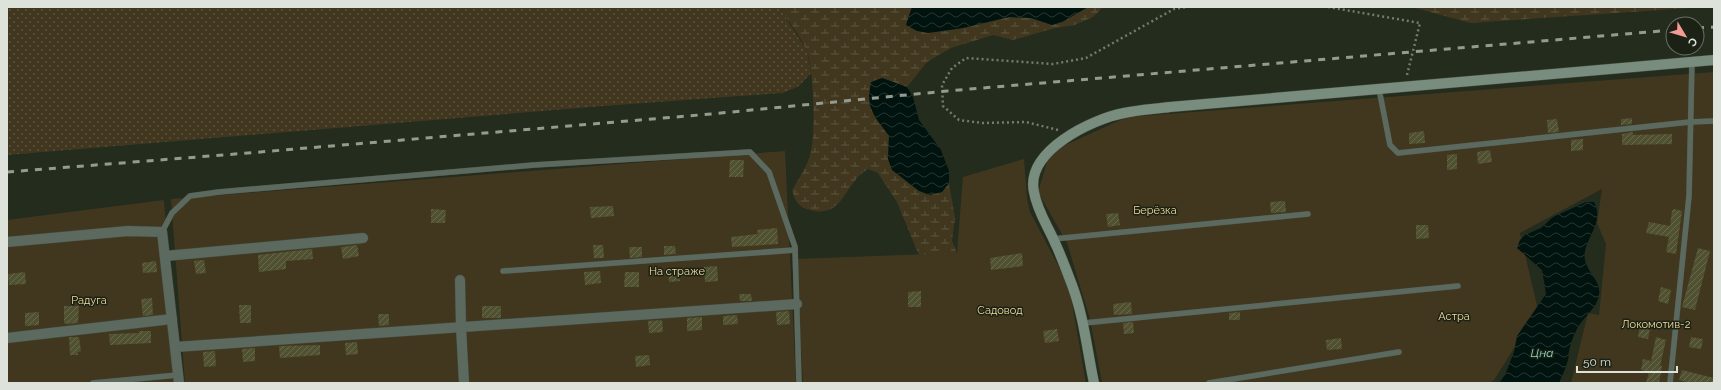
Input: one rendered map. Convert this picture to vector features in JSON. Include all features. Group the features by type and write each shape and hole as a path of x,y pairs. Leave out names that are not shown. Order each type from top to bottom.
{"street":[{"path":"1094,383 1084,323 1073,287 1041,213 1034,192 1034,176 1039,163 1048,152 1058,144 1090,125 1123,113 1267,98 1484,81 1714,60"},
{"path":"7,242 128,231 162,232 178,379"},
{"path":"165,256 363,238"},
{"path":"460,280 460,328 464,383"},
{"path":"175,347 796,304"},
{"path":"7,338 172,319"}],"lane":[{"path":"1670,383 1689,196 1692,61"},
{"path":"1379,89 1390,145 1398,153 1690,122 1714,121"},
{"path":"162,232 172,213 190,196 534,165 750,152 769,172 795,250 799,383"},
{"path":"1053,239 1308,214"},
{"path":"503,271 795,250"},
{"path":"1084,323 1458,286"},
{"path":"1209,383 1399,352"},
{"path":"93,383 178,379"}],"path":[{"path":"1074,134 1026,122 982,123 959,120 943,106 942,84 952,68 966,58 1053,64 1086,58 1174,9 1186,7"},
{"path":"1328,7 1420,23 1405,86"}],"green space":[{"path":"7,7 779,7 807,51 811,73 799,86 783,93 603,106 7,155"},
{"path":"779,7 912,7 906,25 928,33 963,28 1009,17 1031,18 1052,25 1062,22 1088,7 1103,7 1093,17 1075,25 1055,28 1013,40 993,35 951,48 927,62 907,87 882,78 875,117 889,136 888,159 942,192 949,183 955,218 952,241 978,306 953,338 897,202 878,173 868,169 862,173 844,197 834,207 828,210 820,212 810,210 800,206 796,201 792,191 807,164 812,146 814,119 813,88 809,61 805,47"},
{"path":"1412,7 1705,7 1470,23"},
{"name":"Берёзка","path":"1714,72 1714,383 1571,383 1588,313 1599,315 1606,244 1597,223 1602,189 1520,233 1538,310 1494,380 1490,383 1102,383 1090,319 1067,243 1038,192 1050,152 1127,117"},
{"name":"На страже","path":"785,151 796,383 185,383 171,199"},
{"name":"Садовод","path":"1024,159 1027,198 1030,212 1069,286 1086,383 803,383 796,259 957,253 963,177"},
{"name":"Радуга","path":"164,200 178,383 7,383 7,220"}],"water":[{"path":"912,7 1088,7 1062,22 1052,25 1031,18 1009,17 963,28 928,33 917,31 906,25"},
{"path":"882,78 907,87 913,97 919,120 941,150 949,171 949,183 942,192 930,195 919,191 892,170 888,159 889,136 875,117 870,106 869,95 871,82"},
{"name":"Цна","path":"1586,202 1594,202 1597,210 1595,225 1586,246 1585,260 1597,283 1599,293 1596,303 1575,333 1570,346 1567,363 1559,383 1499,383 1505,375 1514,352 1517,336 1546,294 1542,270 1517,248 1520,240 1525,235 1541,228 1553,217"}],"building":[{"path":"1632,118 1632,124 1621,125 1621,119"},
{"path":"1557,119 1559,132 1548,133 1547,120"},
{"path":"1424,131 1425,143 1409,144 1409,133"},
{"path":"1633,132 1633,135 1672,134 1672,144 1622,145 1622,134"},
{"path":"1583,139 1583,150 1571,151 1571,140"},
{"path":"1490,150 1492,162 1478,164 1477,152"},
{"path":"1457,154 1457,169 1447,170 1447,155"},
{"path":"730,160 744,160 743,177 729,177"},
{"path":"1285,201 1286,212 1271,213 1270,202"},
{"path":"613,206 614,216 591,218 590,207"},
{"path":"431,209 446,210 445,223 431,223"},
{"path":"1674,209 1682,211 1676,254 1666,252 1669,237 1646,233 1649,222 1670,226 1672,211"},
{"path":"1118,213 1120,225 1108,227 1106,214"},
{"path":"1416,225 1428,225 1429,238 1416,239"},
{"path":"777,228 778,244 732,247 731,237 758,234 757,230"},
{"path":"357,245 359,256 343,259 341,247"},
{"path":"593,245 603,245 604,258 594,258"},
{"path":"664,246 675,246 676,254 664,255"},
{"path":"629,247 642,247 642,257 630,258"},
{"path":"1698,248 1710,251 1695,310 1682,307"},
{"path":"312,249 313,259 286,261 286,269 259,272 258,255"},
{"path":"1022,253 1023,266 991,270 990,258"},
{"path":"204,260 206,273 196,274 194,261"},
{"path":"156,261 157,272 143,273 142,263"},
{"path":"717,266 718,281 705,282 704,267"},
{"path":"679,268 680,281 669,282 668,269"},
{"path":"600,271 601,283 585,285 584,272"},
{"path":"25,272 26,284 9,285 8,274"},
{"path":"625,272 639,272 639,287 624,287"},
{"path":"1661,287 1671,290 1668,304 1658,301"},
{"path":"921,291 921,307 908,307 908,292"},
{"path":"739,294 751,294 752,301 740,301"},
{"path":"152,298 153,315 143,316 141,299"},
{"path":"1131,302 1132,314 1114,315 1113,304"},
{"path":"239,305 251,305 251,323 240,323"},
{"path":"64,306 79,306 78,323 64,323"},
{"path":"482,306 501,306 501,318 482,318"},
{"path":"789,311 790,324 777,325 776,312"},
{"path":"39,312 39,325 25,326 25,313"},
{"path":"1240,312 1240,320 1229,320 1229,313"},
{"path":"378,314 389,314 389,325 379,326"},
{"path":"737,315 738,324 723,325 723,316"},
{"path":"702,317 702,330 687,331 687,318"},
{"path":"662,320 663,332 649,333 648,321"},
{"path":"1133,322 1134,333 1124,334 1123,323"},
{"path":"1640,326 1650,328 1648,339 1638,337"},
{"path":"1057,329 1059,341 1045,343 1043,331"},
{"path":"139,331 151,331 151,343 110,345 109,334 139,333"},
{"path":"69,337 79,337 81,351 78,352 78,355 70,355"},
{"path":"1656,337 1666,340 1660,366 1662,366 1659,383 1646,383 1649,372 1641,370 1643,359 1651,361"},
{"path":"1691,337 1703,339 1701,349 1689,347"},
{"path":"1341,338 1342,349 1327,350 1326,340"},
{"path":"357,342 358,354 346,355 345,343"},
{"path":"320,345 320,355 280,358 279,346"},
{"path":"255,348 255,361 243,362 242,349"},
{"path":"215,351 216,366 204,367 203,352"},
{"path":"649,355 650,365 636,367 635,356"},
{"path":"1682,370 1714,378 1714,383 1691,383 1679,380"}],"railway":[{"path":"1705,28 1714,27"},
{"path":"7,172 711,114 947,91 1665,31"}],"park label":[{"name":"Астра","path":"1454,316"},
{"name":"Локомотив-2","path":"1656,324"}]}
